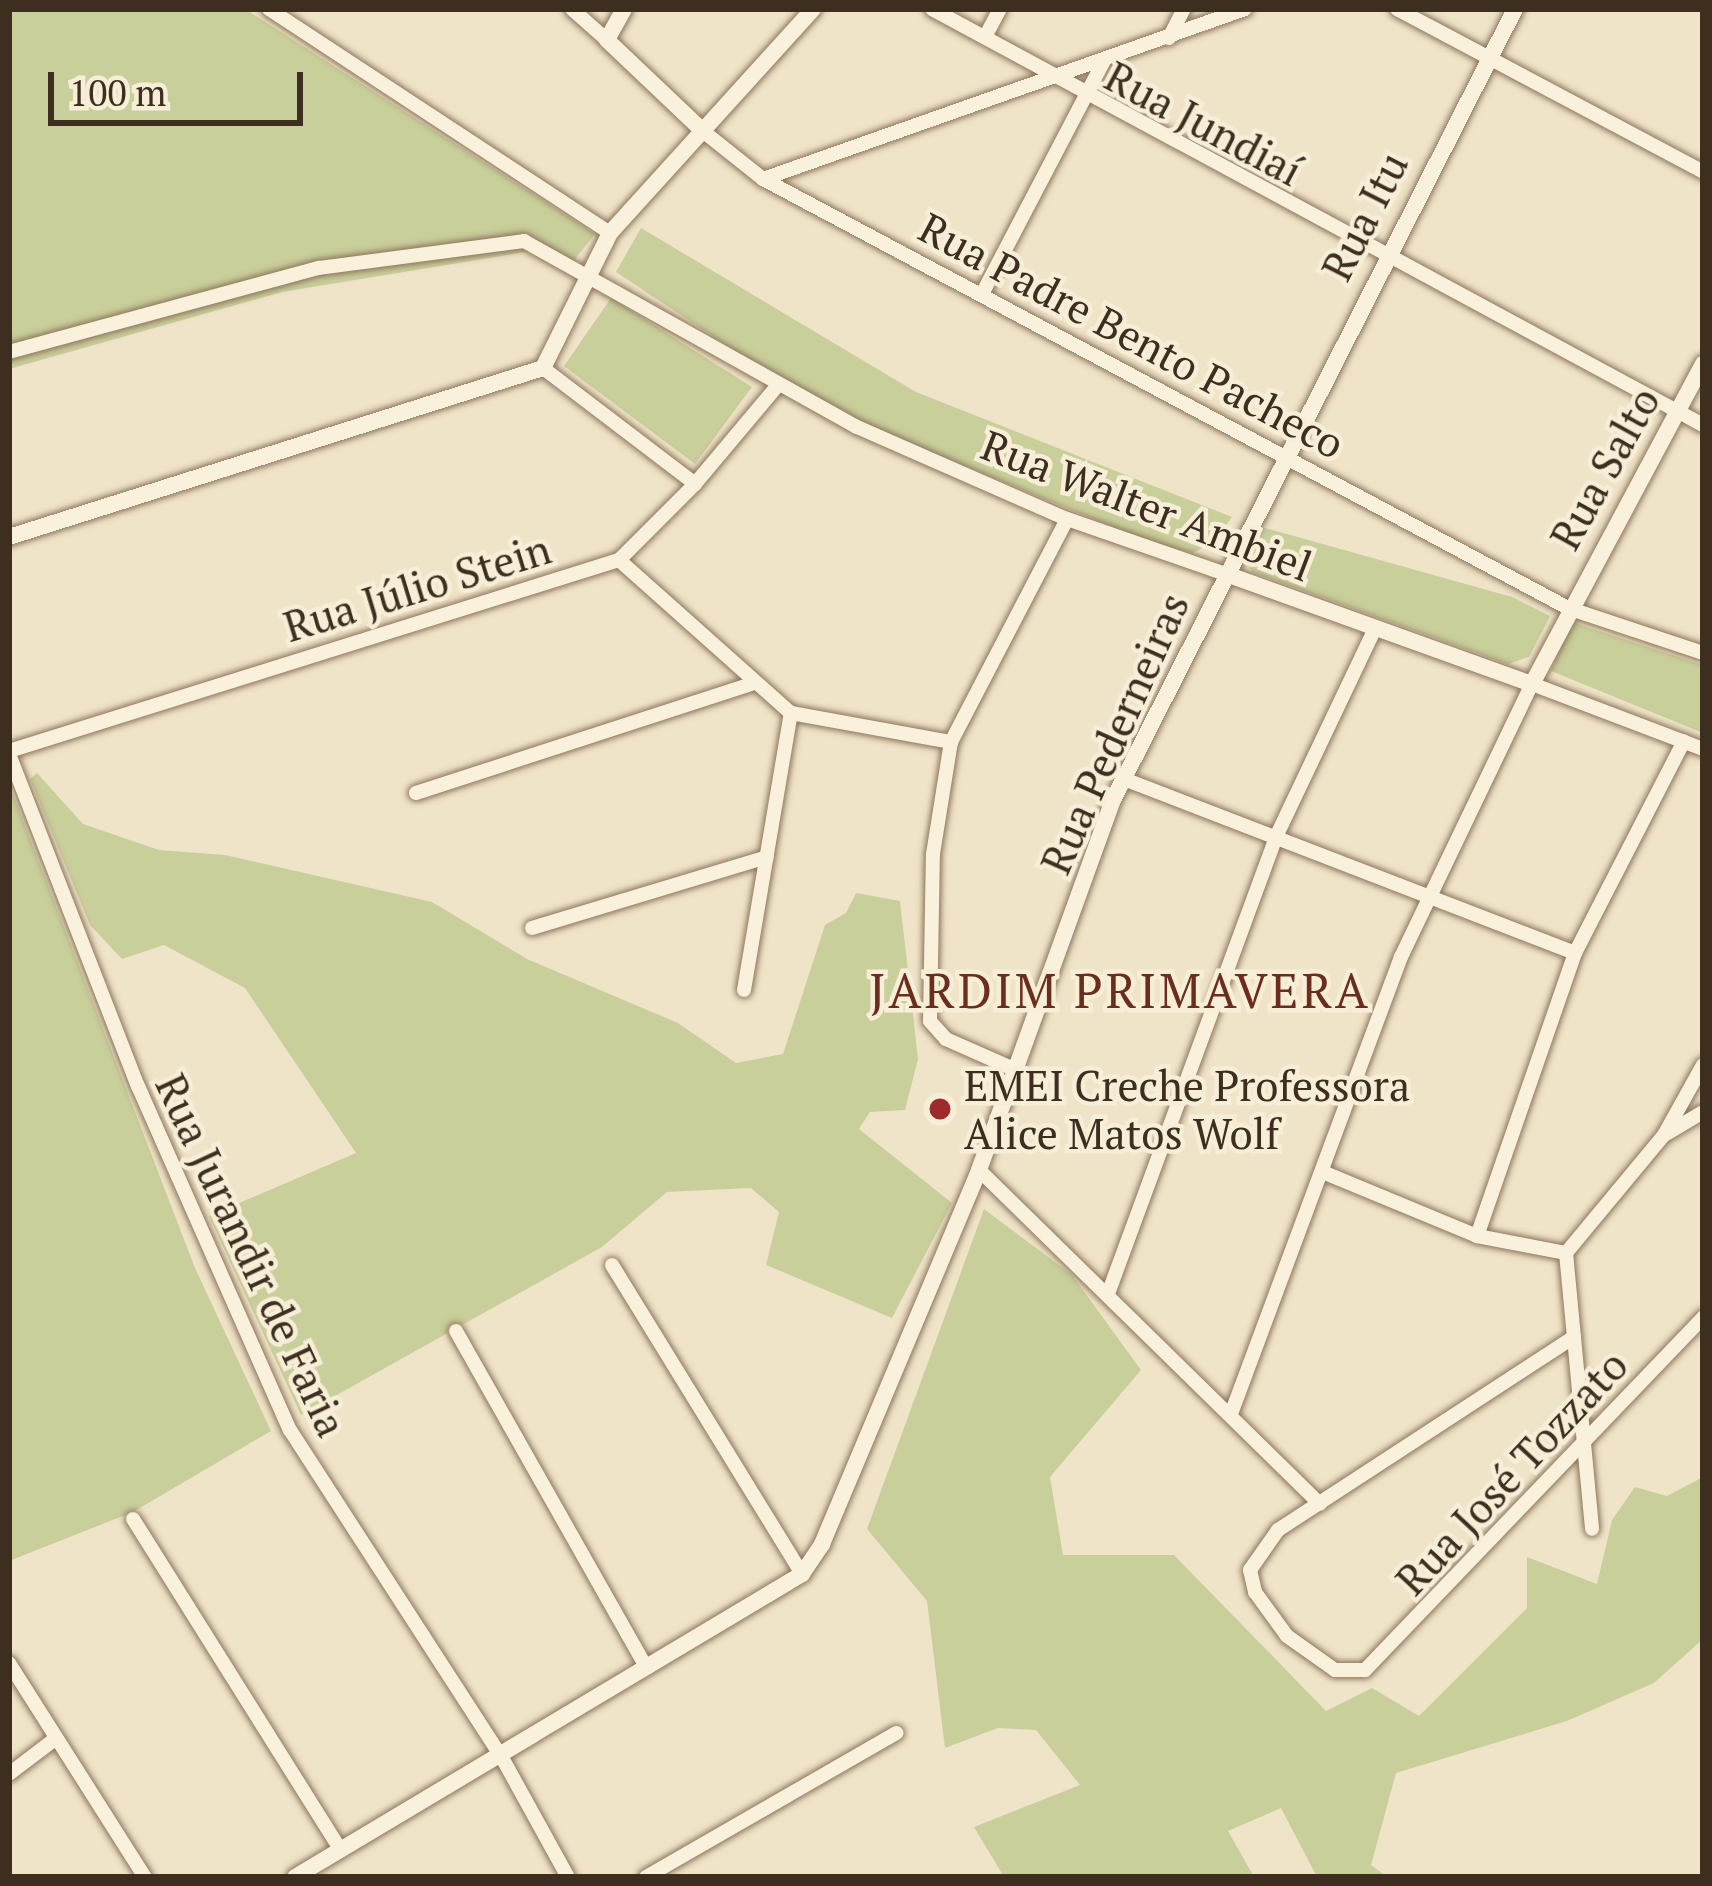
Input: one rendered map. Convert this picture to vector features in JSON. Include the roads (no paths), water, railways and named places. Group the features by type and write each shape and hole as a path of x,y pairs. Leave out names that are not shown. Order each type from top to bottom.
{"street":[{"path":"269,9 610,233"},
{"name":"Rua Padre Bento Pacheco","path":"572,9 704,132 764,179 1568,608 1703,653"},
{"path":"607,40 623,9"},
{"path":"9,537 543,368 610,233 813,9"},
{"name":"Rua Jundiaí","path":"932,9 1383,257 1703,424"},
{"path":"985,37 1000,9"},
{"path":"1169,38 1184,9"},
{"path":"764,179 1047,75 1245,9"},
{"path":"1397,9 1703,172"},
{"name":"Rua Itu","path":"1282,458 1486,57 1515,9"},
{"path":"982,294 1105,59"},
{"name":"Rua Walter Ambiel","path":"9,352 319,268 524,241 778,385 1067,519 1703,748"},
{"name":"Rua Salto","path":"1532,684 1568,608 1703,364"},
{"path":"543,368 695,484"},
{"name":"Rua Júlio Stein","path":"9,752 619,560 695,484 778,385"},
{"name":"Rua Pederneiras","path":"802,1574 882,1414 979,1170 1124,778 1282,458"},
{"path":"1016,1070 946,1039 930,1021 933,854 951,742 1067,519"},
{"path":"619,560 752,684 791,712 951,742"},
{"path":"1109,1291 1275,839 1375,628"},
{"path":"416,794 752,684"},
{"path":"1232,1414 1430,898 1532,684"},
{"path":"744,989 791,712"},
{"path":"1478,1236 1575,953 1684,741"},
{"name":"Rua Jurandir de Faria","path":"9,752 137,1086 290,1430 500,1754 568,1877"},
{"path":"1124,778 1575,953"},
{"path":"532,928 766,857"},
{"path":"1592,1529 1566,1252 1664,1135 1703,1065"},
{"path":"1664,1135 1703,1112"},
{"path":"979,1170 1109,1291 1320,1504 1574,1337"},
{"path":"1325,1174 1478,1236 1566,1252"},
{"path":"296,1877 802,1574 612,1265"},
{"name":"Rua José Tozzato","path":"1320,1504 1278,1530 1250,1570 1255,1592 1313,1659 1335,1670 1365,1670 1703,1318"},
{"path":"456,1331 647,1668"},
{"path":"133,1519 341,1850"},
{"path":"9,1663 145,1877"},
{"path":"646,1877 896,1733"},
{"path":"9,1774 55,1739"}],"place":[{"name":"EMEI Creche Professora Alice Matos Wolf","path":"940,1109"}],"district":[{"name":"JARDIM PRIMAVERA","path":"1120,991"}]}
